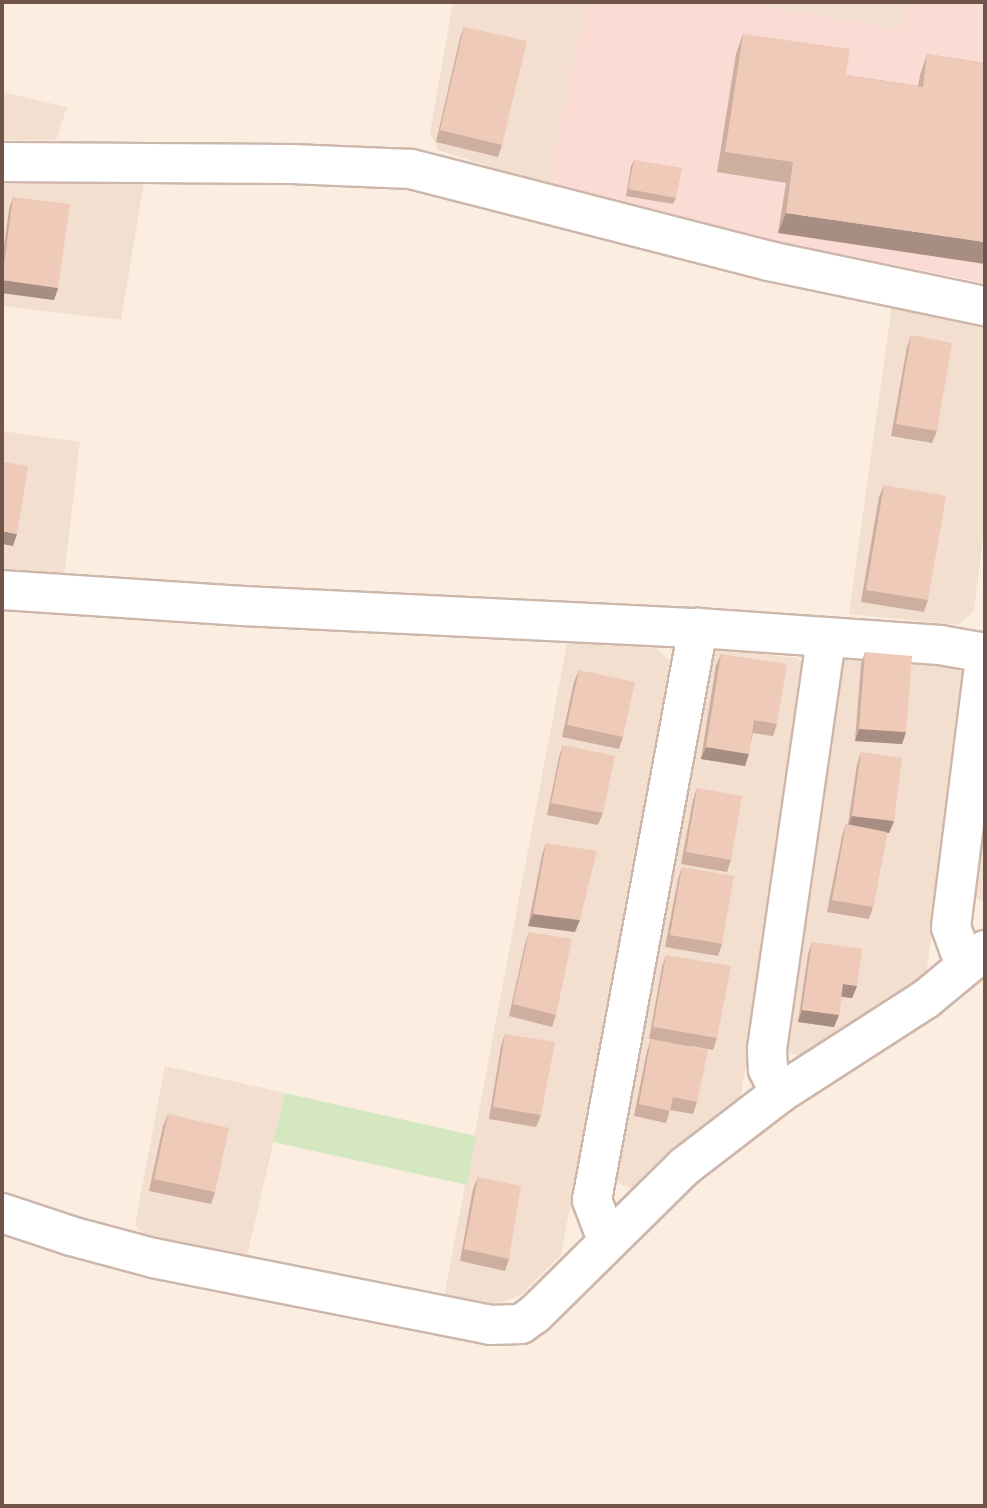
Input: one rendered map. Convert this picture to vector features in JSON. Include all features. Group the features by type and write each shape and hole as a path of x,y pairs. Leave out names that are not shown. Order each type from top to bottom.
{"street":[{"path":"2,162 291,164 411,169 769,261 985,306"},
{"path":"2,590 242,606 698,628 940,645 985,662 951,928 959,949 977,955"},
{"path":"607,1240 592,1200 698,628"},
{"path":"780,1093 768,1069 767,1049 826,639"},
{"path":"2,1213 71,1237 153,1258 506,1326 521,1324 535,1314 607,1240 685,1166 780,1093 926,999 977,955"}],"shaded area":[{"path":"453,2 586,2 548,185 438,150 430,132"},
{"path":"586,2 740,2 902,29 907,2 985,2 985,283 783,243 548,185"},
{"path":"740,2 907,2 903,29"},
{"path":"2,92 67,107 56,140 2,140"},
{"path":"2,182 144,182 121,320 2,306"},
{"path":"892,304 985,318 985,523 974,611 958,625 849,614"},
{"path":"2,431 80,442 64,577 2,570"},
{"path":"567,643 656,648 671,662 561,1255 521,1295 496,1304 444,1297"},
{"path":"708,648 797,658 811,670 740,1100 633,1190 617,1182"},
{"path":"845,655 952,661 967,678 925,983 804,1058 788,1052"},
{"path":"985,811 985,903 974,897"},
{"path":"165,1066 285,1093 246,1260 143,1236 135,1224"}],"green space":[{"path":"285,1093 476,1136 467,1185 273,1142"}],"building":[{"path":"464,27 527,41 502,145 440,130"},
{"path":"743,34 850,49 846,75 923,87 927,54 985,63 985,242 786,213 793,162 725,152"},
{"path":"634,160 682,168 676,198 628,189"},
{"path":"13,197 70,204 58,288 2,280"},
{"path":"911,335 952,343 937,431 896,424"},
{"path":"2,462 28,466 17,534 2,531"},
{"path":"884,485 946,496 928,600 866,590"},
{"path":"865,652 912,656 906,732 859,729"},
{"path":"721,654 787,664 777,724 754,720 749,754 706,747"},
{"path":"579,670 635,682 623,737 567,725"},
{"path":"563,745 615,756 603,813 551,803"},
{"path":"861,752 902,758 894,821 852,816"},
{"path":"697,788 742,796 731,860 686,852"},
{"path":"846,824 887,832 873,907 832,900"},
{"path":"546,843 597,851 580,920 533,914"},
{"path":"682,867 734,876 722,944 670,935"},
{"path":"529,932 572,939 556,1015 513,1004"},
{"path":"812,942 862,949 857,986 843,984 839,1015 802,1010"},
{"path":"666,955 731,966 717,1038 653,1027"},
{"path":"505,1034 555,1042 541,1115 493,1107"},
{"path":"651,1039 708,1050 697,1102 673,1097 670,1111 639,1104"},
{"path":"168,1114 229,1128 215,1192 154,1179"},
{"path":"478,1177 521,1186 509,1259 464,1249"}]}
